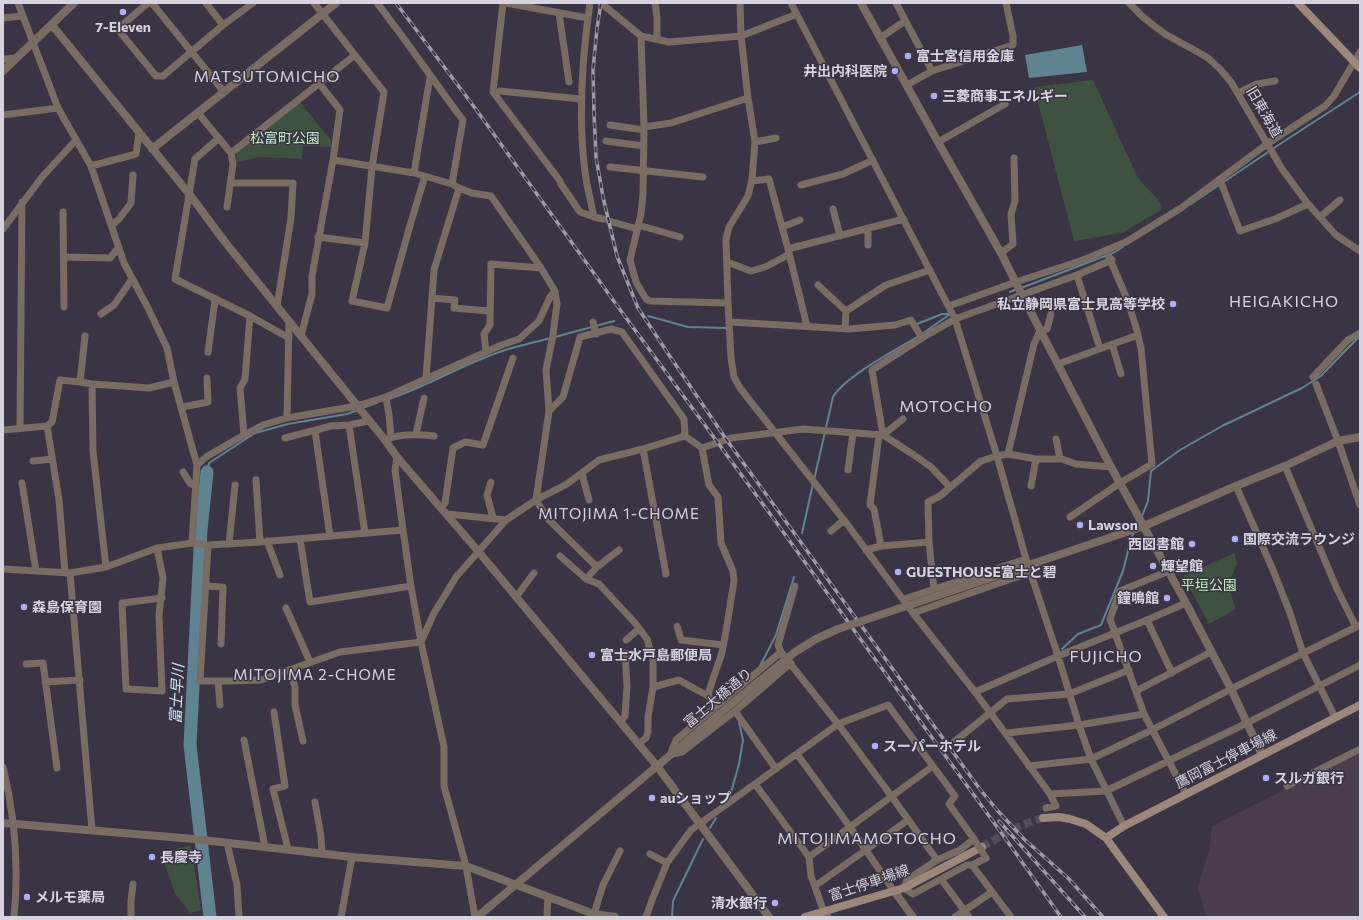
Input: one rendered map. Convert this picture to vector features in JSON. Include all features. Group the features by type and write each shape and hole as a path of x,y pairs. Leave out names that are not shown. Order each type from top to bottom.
{"main road":[{"path":"1298,3 1357,66"},
{"name":"鷹岡富士停車場線","path":"1106,838 1124,826 1360,705"},
{"path":"1043,818 1059,817 1086,824 1106,838 1164,917"},
{"name":"富士停車場線","path":"804,917 826,914 904,888 982,847"}],"street":[{"path":"18,3 58,108 91,166 112,224 124,263 167,348 174,382 198,465 192,544"},
{"path":"3,71 74,3"},
{"path":"148,3 121,26 120,32 156,76 163,76 253,3"},
{"path":"152,3 224,92"},
{"path":"206,3 224,25"},
{"path":"314,3 384,92 372,167 365,243 352,301 387,308 425,176"},
{"path":"152,148 336,3"},
{"path":"377,3 407,41 430,77 463,120 452,184"},
{"path":"502,3 493,92 560,181 580,212 594,217 680,237"},
{"path":"506,3 588,18"},
{"path":"590,3 581,98 585,172 594,217"},
{"path":"654,3 657,39"},
{"path":"740,3 741,36 755,142 752,181 748,196 741,210 729,227 726,239 731,358 734,377 740,388 818,486 1007,733 1050,794 1056,806 1046,808"},
{"path":"861,3 1001,253 1111,467 1169,570 1231,689 1262,755"},
{"path":"896,3 932,71"},
{"path":"907,85 932,71 1013,45 1013,36 1006,3"},
{"name":"旧東海道","path":"1130,3 1144,18 1165,34 1208,58 1220,69 1238,93 1282,169 1308,204 1336,235 1360,251"},
{"path":"605,4 641,36 669,42 741,36 795,7 955,318 1028,565 1058,656 1078,725 1091,759 1124,826"},
{"path":"559,13 569,82"},
{"path":"3,18 23,16"},
{"path":"880,38 905,21"},
{"path":"52,25 190,195 225,242 359,409 388,439 397,457 478,551 657,766 769,917"},
{"path":"641,36 644,129 642,201 630,260 636,282 646,299 650,301 728,303"},
{"path":"881,546 874,509 870,505 881,435 872,370 955,318 1077,275 1109,256 1126,242 1181,208 1269,148 1325,106 1357,66 1360,52"},
{"path":"231,153 355,56"},
{"path":"3,59 17,58"},
{"path":"414,173 430,77"},
{"path":"1238,93 1257,84 1275,81"},
{"path":"301,336 312,294 312,276 333,160 340,110 319,83"},
{"path":"500,91 581,98"},
{"path":"610,125 644,129 671,123 748,98"},
{"path":"938,142 1005,104"},
{"path":"3,115 58,108"},
{"path":"198,113 231,153 233,164 227,207"},
{"path":"91,166 136,154 139,133"},
{"path":"219,138 195,159 175,279 250,316 289,338"},
{"path":"755,142 776,138"},
{"path":"3,229 42,177 76,140"},
{"path":"606,141 644,146"},
{"path":"1001,253 1009,249 1013,244 1011,214 1015,201 1014,158"},
{"path":"333,160 414,173 452,184 472,193 491,196 541,268 555,291 557,304 546,370 549,411 536,500 548,519 597,567"},
{"path":"801,185 843,174 874,160"},
{"path":"610,167 703,177"},
{"path":"112,224 119,219 131,203 133,175"},
{"path":"752,181 769,180 806,326"},
{"path":"231,183 292,183 291,218 277,306"},
{"path":"1222,186 1240,231 1275,219 1308,204"},
{"path":"426,379 434,270 459,188"},
{"path":"1320,217 1340,200"},
{"path":"20,428 22,202"},
{"path":"833,209 840,236"},
{"path":"63,212 64,307"},
{"path":"727,262 751,271 765,267 788,252 904,219"},
{"path":"782,227 800,220"},
{"path":"868,229 868,246"},
{"path":"318,237 365,243"},
{"path":"64,257 110,258 119,247"},
{"path":"949,307 1016,282 1083,260 1109,256"},
{"path":"1070,517 1120,483 1152,464 1141,348 1127,299 1109,256"},
{"path":"486,352 484,334 490,325 489,311 491,264 541,268"},
{"path":"846,311 886,285 930,270"},
{"path":"1077,275 1100,349"},
{"path":"101,314 114,305 132,279"},
{"path":"818,285 846,311"},
{"path":"198,465 206,457 264,425 287,418 359,409 499,346 520,339 539,321 550,297 555,291"},
{"path":"432,298 455,300 454,308 489,311"},
{"path":"208,352 215,300"},
{"path":"845,328 846,311"},
{"path":"1008,454 1034,344 1040,331 1047,329 1051,314"},
{"path":"244,435 240,388 245,378 250,316"},
{"path":"730,326 806,326 849,329 896,325 911,320 922,338"},
{"path":"287,418 289,321"},
{"path":"549,411 564,396 580,337 594,327 611,329 622,332 684,419 686,436 702,448 708,485 718,497 721,543 733,571 734,582 719,663 711,681 708,696"},
{"path":"1360,333 1348,340 1341,347 1314,380 1338,441 1360,505"},
{"path":"1058,364 1138,335"},
{"path":"80,382 85,336"},
{"path":"1112,344 1122,374"},
{"path":"444,511 453,448 465,442 483,445 513,358"},
{"path":"182,407 208,402 206,378"},
{"path":"3,430 47,426 52,422 60,380 149,388 174,382"},
{"path":"92,384 93,451 106,567"},
{"path":"386,398 388,406 388,439"},
{"path":"416,434 424,398"},
{"path":"881,435 903,419"},
{"path":"285,438 331,426 349,425 369,421"},
{"path":"349,425 365,533"},
{"path":"47,426 59,500 80,680 92,830"},
{"path":"702,448 731,438 803,429 881,435 931,467 950,487"},
{"path":"315,431 330,536"},
{"path":"848,470 853,433"},
{"path":"388,439 416,434 434,436"},
{"path":"421,642 434,613 456,576 506,520 536,500 567,484 599,460 686,436"},
{"path":"1338,441 1360,437"},
{"path":"1056,439 1060,459"},
{"name":"富士大橋通り","path":"476,917 795,652 816,639 838,630 1144,526 1285,466 1338,441"},
{"path":"643,449 666,574"},
{"path":"934,589 929,542 928,502 940,496 981,461 1008,454 1036,459 1060,459 1076,464 1111,467"},
{"path":"397,457 395,470 411,586 421,642 444,747 444,786 466,866 476,917"},
{"path":"33,461 52,459"},
{"path":"1031,486 1036,459"},
{"path":"1029,766 1091,759 1152,730 1358,626 1336,588 1285,466"},
{"path":"183,472 190,482 196,486"},
{"path":"582,474 590,500"},
{"path":"256,480 263,542 280,576"},
{"path":"491,482 487,494 493,518"},
{"path":"22,483 36,571"},
{"path":"228,544 235,485"},
{"path":"1236,486 1273,570 1290,613 1303,653 1335,717"},
{"path":"444,511 506,520"},
{"path":"830,531 844,520"},
{"path":"3,570 68,573 106,567 157,548 192,544 208,545 263,542 403,530"},
{"path":"300,539 310,602 411,586"},
{"path":"866,550 881,546 929,542"},
{"path":"208,545 200,681 261,680 340,652 421,642"},
{"path":"157,548 163,578 162,598 159,615 162,691 126,689 122,603 162,598"},
{"path":"586,579 597,567 619,550"},
{"path":"560,556 586,579 599,584 647,639 653,660 653,687 648,717 648,732 646,738 638,744"},
{"path":"904,599 934,589 1028,565"},
{"path":"913,612 1028,565"},
{"path":"1169,570 1120,591 1110,619 1144,714 1186,794"},
{"path":"516,597 534,573"},
{"path":"205,586 223,588 221,644"},
{"path":"795,586 778,645 892,797 937,860"},
{"path":"976,692 1186,603"},
{"path":"286,608 310,662"},
{"path":"1147,620 1172,672"},
{"path":"677,626 681,640 723,645"},
{"path":"626,640 639,629"},
{"path":"620,722 625,716 627,686 625,652"},
{"path":"670,755 676,740 756,672 782,652"},
{"path":"1136,691 1211,652"},
{"path":"26,664 43,663 57,768"},
{"path":"670,755 682,752 735,712 791,663"},
{"path":"1050,794 1106,791 1319,686 1360,664"},
{"path":"290,670 295,687 295,705 303,741"},
{"path":"954,742 1006,699 1069,694 1128,670"},
{"path":"45,682 80,680"},
{"path":"653,687 679,680 708,696 717,706"},
{"path":"218,681 220,705"},
{"path":"646,917 667,863 690,830 838,724 888,705 955,796 949,804 974,839 986,858 972,865 967,865 913,894 904,888 907,880 937,860 960,850 974,839"},
{"path":"274,712 285,786 273,789 288,849"},
{"path":"735,712 776,768"},
{"path":"1007,733 1078,725 1144,714"},
{"path":"244,740 265,847"},
{"path":"1287,786 1360,749"},
{"path":"797,754 913,917"},
{"path":"809,857 933,766"},
{"path":"3,767 10,795 17,875 14,917"},
{"path":"755,784 809,857 811,876 826,914"},
{"path":"315,802 321,836 322,854"},
{"path":"815,886 908,820"},
{"path":"3,823 194,838 322,854 466,866 594,914 615,917"},
{"path":"227,843 237,885 239,917"},
{"path":"594,914 603,885 620,850"},
{"path":"650,854 667,863"},
{"path":"341,917 352,857"},
{"path":"972,865 1011,917"},
{"path":"941,879 969,917"},
{"path":"131,917 133,884"},
{"path":"956,917 992,892"},
{"path":"547,917 548,897"}],"shaded area":[{"path":"1360,752 1360,917 1206,917 1198,886 1209,850 1212,826"}],"green space":[{"path":"1093,80 1138,178 1160,202 1161,210 1122,233 1074,241 1034,87"},
{"name":"松富町公園","path":"299,101 331,140 331,147 303,146 302,159 260,157 236,162 237,152"},
{"name":"平垣公園","path":"1234,553 1237,563 1228,586 1236,609 1209,624 1183,576"},
{"path":"191,845 201,910 190,913 175,894 161,853"}],"water":[{"path":"1082,45 1087,72 1029,78 1025,55"}],"waterway":[{"path":"1191,204 1360,92"},
{"path":"1021,288 1113,253 1123,247"},
{"path":"1010,292 1017,289"},
{"path":"917,324 942,314 950,314"},
{"path":"922,334 950,314"},
{"path":"648,316 688,327 726,328"},
{"path":"555,337 614,321"},
{"path":"814,480 833,397 839,389 859,372 919,336"},
{"path":"389,399 416,389 494,354 551,338"},
{"path":"1142,516 1148,501 1151,471 1180,450 1222,426 1302,388 1321,376 1357,339 1360,338"},
{"path":"362,408 377,403"},
{"path":"207,472 209,463 255,433 288,424 347,414 358,410"},
{"name":"富士早川","path":"207,472 201,530 190,745 210,917"},
{"path":"802,533 813,484"},
{"path":"1062,649 1078,634 1101,625 1123,571 1134,532"},
{"path":"760,666 776,635 794,577"},
{"path":"730,796 739,764 743,740 739,722"},
{"path":"710,828 716,818"},
{"path":"672,917 673,901 703,839"}],"tunnel":[{"path":"982,847 1019,826 1043,818"}],"railway":[{"path":"396,3 475,108 1061,917"},
{"path":"601,3 593,70 596,157 603,197 617,256 638,308 726,439 979,788 1024,839 1068,878 1103,917"},
{"path":"999,821 1085,917"}],"place":[{"name":"7-Eleven","path":"123,12"},
{"name":"富士宮信用金庫","path":"908,56"},
{"name":"井出内科医院","path":"895,71"},
{"name":"三菱商事エネルギー","path":"934,96"},
{"name":"私立静岡県富士見高等学校","path":"1173,304"},
{"name":"Lawson","path":"1080,525"},
{"name":"国際交流ラウンジ","path":"1235,539"},
{"name":"西図書館","path":"1192,544"},
{"name":"輝望館","path":"1153,566"},
{"name":"GUESTHOUSE富士と碧","path":"898,572"},
{"name":"鐘鳴館","path":"1167,598"},
{"name":"森島保育園","path":"24,607"},
{"name":"富士水戸島郵便局","path":"592,655"},
{"name":"スーパーホテル","path":"875,746"},
{"name":"スルガ銀行","path":"1266,778"},
{"name":"auショップ","path":"652,798"},
{"name":"長慶寺","path":"152,857"},
{"name":"メルモ薬局","path":"27,897"},
{"name":"清水銀行","path":"775,903"}],"district":[{"name":"MATSUTOMICHO","path":"267,77"},
{"name":"HEIGAKICHO","path":"1284,302"},
{"name":"MOTOCHO","path":"946,407"},
{"name":"MITOJIMA 1-CHOME","path":"619,514"},
{"name":"FUJICHO","path":"1106,657"},
{"name":"MITOJIMA 2-CHOME","path":"315,675"},
{"name":"MITOJIMAMOTOCHO","path":"867,839"}]}
